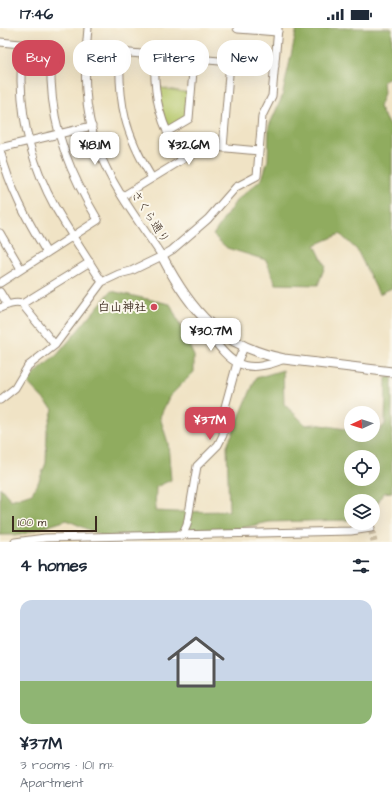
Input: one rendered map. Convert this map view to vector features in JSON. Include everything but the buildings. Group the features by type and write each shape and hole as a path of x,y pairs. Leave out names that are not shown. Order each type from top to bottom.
{"street":[{"name":"さくら通り","path":"87,40 88,28"},
{"path":"0,400 15,388 28,366 55,345 102,282 119,274 132,271 172,250 208,219 236,188 257,176 262,116 272,96 278,30 238,28"},
{"path":"0,42 12,43"},
{"path":"21,76 29,141 42,180 73,237 102,282"},
{"path":"0,283 98,220 81,192 67,160 59,134 54,108 51,76"},
{"name":"さくら通り","path":"85,76 87,101 98,149 108,171 162,256"},
{"path":"120,76 120,91 124,115 132,142 152,178"},
{"path":"155,76 157,101 161,118 182,160"},
{"path":"167,132 189,119 193,76"},
{"path":"223,148 229,76"},
{"path":"47,253 17,201 0,149 92,126"},
{"path":"123,196 205,146 259,151"},
{"path":"0,233 21,269"},
{"path":"162,256 194,307 214,328 244,347 284,359 392,372"},
{"path":"0,308 18,303 22,304 90,262"},
{"path":"0,292 8,305"},
{"path":"22,304 55,345"},
{"path":"214,328 213,339 217,345 237,363 246,366 271,365 284,359"},
{"path":"182,536 187,525 197,466 218,445 223,435 225,407 237,363 244,347"},
{"path":"15,542 45,538 182,536 358,530"}],"green space":[{"path":"297,28 392,28 392,76 383,81 384,93 379,107 392,131 392,288 379,294 357,250 340,234 315,245 325,266 318,285 276,284 266,260 227,248 213,235 236,201 262,179 268,160 269,126 282,97"},
{"path":"157,87 189,93 187,118 168,129 164,118"},
{"path":"111,291 170,304 194,356 194,372 169,397 160,417 168,443 171,480 156,487 155,511 229,511 227,446 256,378 283,370 284,404 306,425 315,424 344,429 344,442 380,442 380,430 385,424 386,378 392,376 392,492 383,493 380,499 380,494 344,494 344,520 269,522 232,530 104,537 67,520 20,535 0,535 0,487 11,500 32,493 38,483 46,463 47,429 53,409 26,381 57,355"}],"tunnel":[{"path":"371,530 374,542"}],"place":[{"name":"白山神社","path":"154,307"}]}
